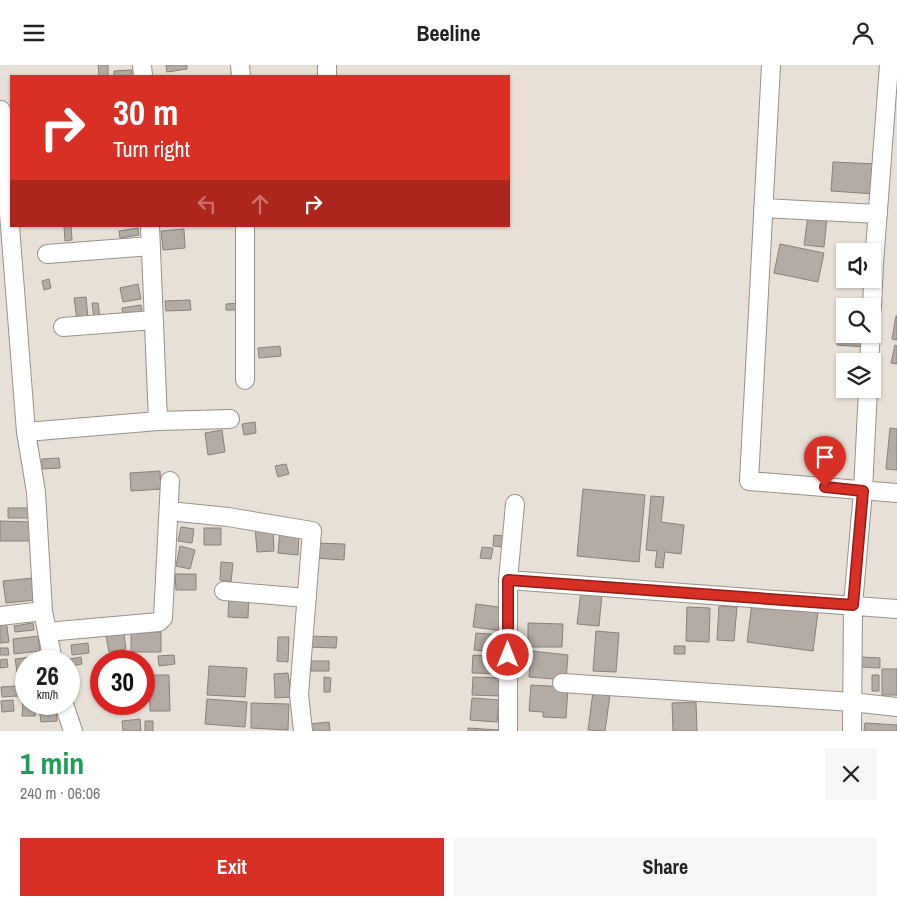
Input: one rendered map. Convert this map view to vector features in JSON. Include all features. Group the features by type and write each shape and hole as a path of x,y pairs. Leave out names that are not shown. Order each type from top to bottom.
{"street":[{"path":"771,65 749,481 897,493"},
{"path":"873,298 890,65"},
{"path":"1,109 10,225"},
{"path":"763,208 878,214"},
{"path":"10,227 26,431 36,492 42,611 51,650"},
{"path":"150,227 158,421"},
{"path":"245,227 245,380"},
{"path":"47,254 151,246"},
{"path":"62,327 154,320"},
{"path":"852,731 853,605 863,491 868,398"},
{"path":"26,431 158,421 230,419"},
{"path":"47,632 160,622 163,618 170,481"},
{"path":"508,731 508,580 515,504"},
{"path":"169,511 228,517 312,531 299,695 304,731"},
{"path":"508,580 897,609"},
{"path":"224,591 307,598"},
{"path":"0,616 42,611"},
{"path":"562,683 852,702 897,707"},
{"path":"68,715 73,731"}],"building":[{"path":"98,65 108,65 108,75 99,75"},
{"path":"166,65 187,65 187,69 167,72"},
{"path":"132,70 132,75 114,75 114,71"},
{"path":"833,162 877,164 875,194 831,191"},
{"path":"808,215 827,217 824,247 804,245"},
{"path":"64,227 71,227 72,240 65,241"},
{"path":"138,228 139,235 120,238 119,231"},
{"path":"184,229 185,248 163,250 161,231"},
{"path":"780,244 824,253 818,282 774,273"},
{"path":"49,279 51,288 44,290 42,281"},
{"path":"138,284 141,299 123,302 120,288"},
{"path":"86,297 88,318 77,320 74,298"},
{"path":"190,300 191,310 166,311 165,301"},
{"path":"92,303 98,303 100,318 94,319"},
{"path":"239,303 239,310 226,310 226,304"},
{"path":"141,305 143,316 124,319 122,308"},
{"path":"897,316 897,340 892,339"},
{"path":"837,343 865,343 865,347 837,345"},
{"path":"895,345 897,346 897,364 891,363"},
{"path":"280,346 281,356 259,358 258,348"},
{"path":"255,422 256,433 244,435 242,424"},
{"path":"890,428 897,429 897,470 886,469"},
{"path":"222,430 225,452 208,455 205,433"},
{"path":"59,458 60,468 42,469 42,459"},
{"path":"286,464 289,474 278,477 275,466"},
{"path":"160,471 161,489 131,491 130,473"},
{"path":"583,489 645,495 639,562 577,556"},
{"path":"651,496 664,497 661,522 684,525 681,554 665,552 663,568 655,567 657,551 646,550"},
{"path":"8,508 31,508 31,518 8,518"},
{"path":"0,521 30,522 30,541 0,541"},
{"path":"273,526 274,551 257,552 255,527"},
{"path":"181,527 194,529 192,543 178,541"},
{"path":"204,528 221,528 221,545 204,545"},
{"path":"280,530 299,533 298,555 278,553"},
{"path":"494,535 504,536 503,547 493,546"},
{"path":"314,543 345,544 344,560 314,558"},
{"path":"180,546 195,550 190,569 176,566"},
{"path":"482,547 493,548 491,559 480,558"},
{"path":"221,562 233,563 231,582 220,580"},
{"path":"175,574 196,574 196,590 176,590"},
{"path":"33,578 35,600 6,603 3,581"},
{"path":"581,591 602,594 599,626 577,624"},
{"path":"229,595 249,596 248,618 228,617"},
{"path":"752,603 818,612 813,651 747,642"},
{"path":"476,604 506,608 503,631 473,627"},
{"path":"719,606 737,607 734,641 717,640"},
{"path":"687,607 710,608 709,642 686,641"},
{"path":"6,620 9,642 0,643 0,621"},
{"path":"33,623 34,630 15,632 14,626"},
{"path":"528,623 563,624 562,647 528,647"},
{"path":"596,631 619,633 616,672 593,671"},
{"path":"131,632 161,632 161,652 155,652 155,650 131,650"},
{"path":"124,633 126,649 109,650 106,636"},
{"path":"476,633 501,635 500,652 474,650"},
{"path":"38,636 40,650 15,650 14,654 13,639"},
{"path":"308,636 337,637 336,648 308,647"},
{"path":"278,637 289,637 288,662 277,661"},
{"path":"88,643 89,653 80,654 80,650 72,650 71,645"},
{"path":"674,646 685,646 685,654 674,654"},
{"path":"0,648 8,648 9,655 0,655"},
{"path":"531,651 568,655 566,680 529,677"},
{"path":"174,655 175,664 159,666 158,656"},
{"path":"473,655 502,657 501,674 472,673"},
{"path":"862,657 880,658 880,668 861,667"},
{"path":"7,659 8,667 0,668 0,660"},
{"path":"311,661 329,661 329,671 311,671"},
{"path":"209,666 247,668 245,697 207,695"},
{"path":"882,669 897,669 897,695 882,695"},
{"path":"288,673 291,697 275,698 274,674"},
{"path":"155,675 169,675 170,711 155,711"},
{"path":"872,675 879,675 879,691 872,691"},
{"path":"324,677 331,678 330,692 324,692"},
{"path":"473,677 501,678 500,696 472,695"},
{"path":"531,685 568,687 566,718 543,717 543,712 529,711"},
{"path":"15,686 15,696 2,697 1,687"},
{"path":"593,692 610,695 605,731 588,730"},
{"path":"472,698 499,700 497,722 470,720"},
{"path":"207,699 247,702 245,727 205,724"},
{"path":"13,700 14,711 2,712 1,701"},
{"path":"696,702 697,731 673,731 672,703"},
{"path":"251,703 289,704 288,730 251,728"},
{"path":"40,715 57,715 57,721 41,722"},
{"path":"140,719 141,731 123,731 122,721"},
{"path":"145,721 153,721 153,731 145,731"},
{"path":"329,722 330,731 309,731 308,724"},
{"path":"865,723 897,725 897,731 864,731"},
{"path":"468,728 499,730 499,731 468,731"}],"route":[{"path":"508,655 508,580 853,605 863,491 825,487"}]}
